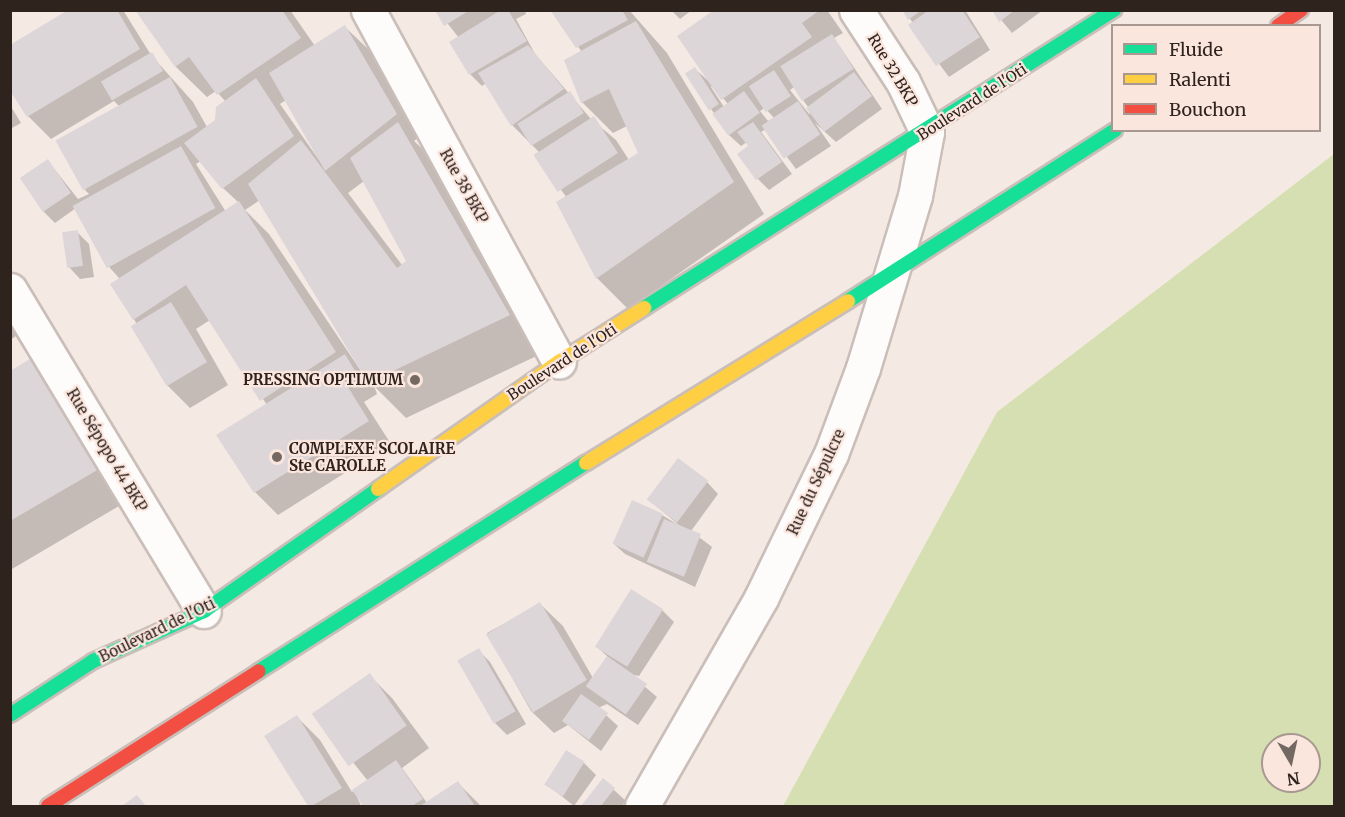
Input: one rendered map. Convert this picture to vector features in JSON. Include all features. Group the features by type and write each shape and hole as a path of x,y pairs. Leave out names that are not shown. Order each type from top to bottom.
{"main road":[{"name":"Boulevard de l'Oti","path":"10,715 93,661 204,611 559,362 927,132 1114,10"},
{"path":"1281,24 1301,10"},
{"path":"48,807 659,416 889,276 1112,132"}],"street":[{"name":"Rue 38 BKP","path":"368,10 559,362"},
{"name":"Rue 32 BKP","path":"856,10 903,82 927,132"},
{"name":"Rue du Sépulcre","path":"642,807 761,598 831,454 863,368 915,196 927,132"},
{"name":"Rue Sépopo 44 BKP","path":"10,290 204,611"}],"green space":[{"path":"1334,154 1334,806 783,806 997,412"}],"building":[{"path":"68,10 117,10 140,49 27,117 10,91 10,45"},
{"path":"135,10 282,10 301,38 217,95 189,57 175,67"},
{"path":"435,10 470,10 444,26"},
{"path":"501,10 508,10 527,41 469,75 449,42"},
{"path":"550,10 622,10 628,20 576,48"},
{"path":"714,10 820,10 802,23 812,37 721,100 677,36"},
{"path":"902,10 922,10 908,20"},
{"path":"929,10 962,10 980,37 936,66 908,25"},
{"path":"992,10 1015,10 999,22"},
{"path":"636,21 734,182 596,279 556,202 638,153 609,89 581,103 564,60"},
{"path":"345,25 397,114 325,171 269,73"},
{"path":"832,34 854,69 802,101 780,66"},
{"path":"528,45 564,89 511,126 478,73"},
{"path":"152,52 163,71 112,101 101,82"},
{"path":"695,67 719,104 709,110 685,74"},
{"path":"774,70 791,96 766,112 749,86"},
{"path":"854,72 872,96 824,132 806,108"},
{"path":"170,77 198,127 83,190 55,141"},
{"path":"256,78 294,136 222,189 184,143 215,120 216,107"},
{"path":"570,91 584,113 531,146 517,124"},
{"path":"744,91 760,113 728,136 712,114"},
{"path":"798,101 820,134 784,159 762,126"},
{"path":"594,116 618,153 558,192 534,155"},
{"path":"398,122 510,315 368,383 248,184 301,140 397,268 406,261 350,158"},
{"path":"753,122 782,162 756,180 737,154 748,146 737,132"},
{"path":"181,146 215,208 107,268 73,206"},
{"path":"48,159 71,193 43,212 20,178"},
{"path":"239,201 336,352 260,401 186,285 133,320 110,284"},
{"path":"78,230 83,266 67,268 62,232"},
{"path":"171,302 207,362 167,386 131,326"},
{"path":"40,353 106,465 10,521 10,371"},
{"path":"345,354 355,371 343,379 369,421 254,493 216,435"},
{"path":"678,458 708,481 677,522 647,500"},
{"path":"632,500 663,514 644,558 612,544"},
{"path":"664,519 701,534 684,577 647,562"},
{"path":"631,589 663,609 627,667 595,647"},
{"path":"540,602 587,680 533,712 486,634"},
{"path":"479,648 516,711 494,724 457,660"},
{"path":"607,656 647,684 626,714 586,686"},
{"path":"370,673 407,725 349,766 312,714"},
{"path":"581,694 608,713 589,740 562,721"},
{"path":"297,715 342,788 312,806 308,806 264,736"},
{"path":"566,750 585,762 563,796 544,785"},
{"path":"396,760 423,799 412,806 363,806 352,790"},
{"path":"603,778 615,788 601,806 581,806"},
{"path":"458,781 475,806 420,806"},
{"path":"137,795 146,806 122,806"}],"traffic: fast":[{"path":"644,308 1114,10"},
{"path":"848,301 1112,132"},
{"path":"259,671 586,463"},
{"path":"10,715 93,661 204,611 378,489"}],"traffic: slow":[{"path":"586,463 848,301"},
{"path":"378,489 559,362 644,308"}],"traffic: jam":[{"path":"1281,24 1301,10"},
{"path":"48,806 259,671"}],"place":[{"name":"PRESSING OPTIMUM","path":"415,380"},
{"name":"COMPLEXE SCOLAIRE Ste CAROLLE","path":"277,457"}]}
